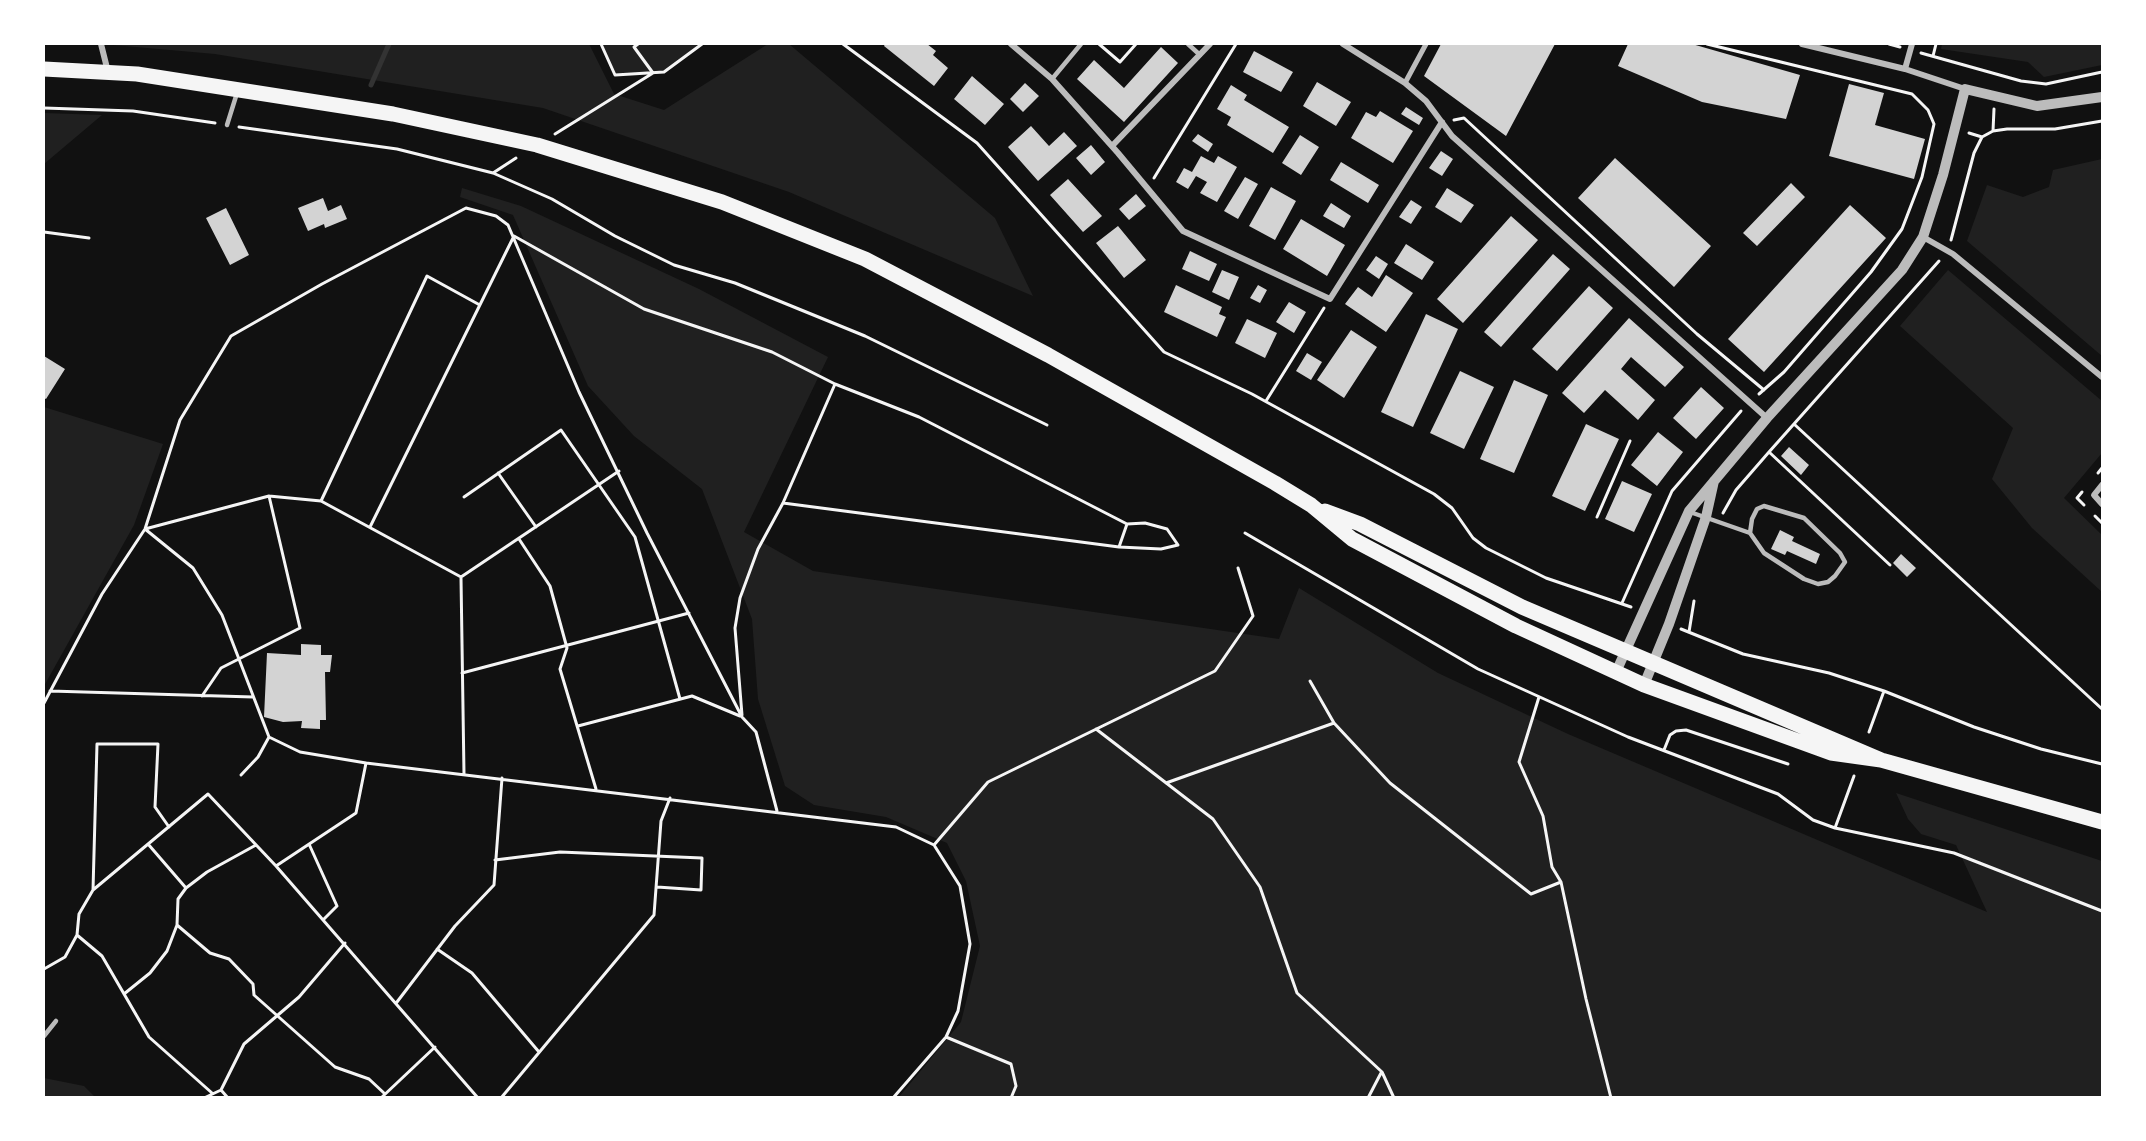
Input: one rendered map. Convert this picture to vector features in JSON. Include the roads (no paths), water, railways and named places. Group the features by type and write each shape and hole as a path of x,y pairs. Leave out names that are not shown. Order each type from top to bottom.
{"main road":[{"path":"44,69 109,72 239,88 393,114 537,145 722,202 865,259 1076,370 1311,506 1352,539 1516,626 1644,685 1830,753 1881,760 2103,822"},
{"path":"1311,506 1360,524 1522,607 1881,760"}],"street":[{"path":"101,44 109,72"},
{"path":"1011,44 1052,79 1183,231 1330,299 1442,122"},
{"path":"1112,146 1210,44"},
{"path":"1347,44 1405,83 1426,101 1461,144 1767,418"},
{"path":"1405,83 1426,44"},
{"path":"1802,44 1905,69 1965,89 2037,106 2103,97"},
{"path":"1905,69 1912,44"},
{"path":"1616,672 1641,611 1689,511 1714,478 1767,418 1902,270 1923,237 1943,175 1965,89"},
{"path":"1923,237 1947,251 2103,378"},
{"path":"1644,685 1669,624 1706,517 1714,478"},
{"path":"2103,484 2094,495 2103,504"}],"lane":[{"path":"1052,79 1081,44"},
{"path":"1188,44 1200,54"},
{"path":"227,125 239,88"},
{"path":"1689,511 1750,533 1772,560 1811,581 1828,582 1845,562 1840,553 1804,518 1779,509 1764,506 1757,509 1752,519 1750,533"},
{"path":"44,1036 56,1021"}],"waterway":[{"path":"371,85 389,44"}]}
